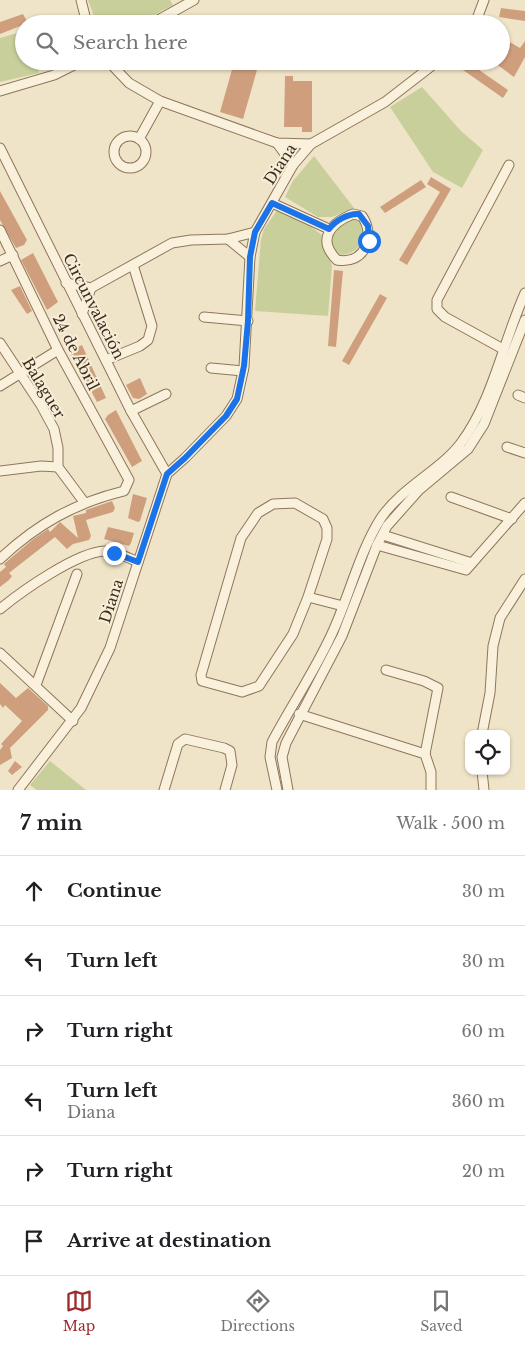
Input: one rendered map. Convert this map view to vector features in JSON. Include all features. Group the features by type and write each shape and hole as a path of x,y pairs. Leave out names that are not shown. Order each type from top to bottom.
{"street":[{"path":"80,0 84,15"},
{"path":"167,15 194,0"},
{"path":"478,15 484,0"},
{"path":"0,91 54,75 64,70"},
{"path":"117,70 129,83 160,101 276,143 310,144"},
{"name":"Diana","path":"18,790 73,721 110,648 167,474 226,416 237,399 243,371 248,321 250,257 255,232 293,165 310,144 385,102 426,70"},
{"path":"139,139 160,101"},
{"path":"276,143 293,165"},
{"name":"Circunvalación","path":"0,148 131,411 167,474"},
{"path":"503,349 445,317 437,309 437,300 509,165"},
{"path":"272,203 329,229"},
{"path":"353,214 359,214 366,222 369,231 366,249 360,255 350,260 337,260 328,243 329,229 339,220 353,214"},
{"name":"24 de Abril","path":"0,230 58,350 129,480 124,491 84,502"},
{"path":"66,283 91,288 172,243 192,240 228,239 255,232"},
{"path":"228,239 250,257"},
{"path":"0,261 13,254"},
{"path":"106,360 140,346 148,340 152,326 133,265"},
{"path":"82,314 91,288"},
{"path":"277,790 270,757 272,742 334,630 381,518 421,477 453,452 462,442 487,393 525,293"},
{"path":"204,317 248,321"},
{"path":"288,790 282,756 286,744 299,714 342,636 377,545 395,515 414,495 468,449 484,424 525,320"},
{"name":"Balaguer","path":"0,343 54,428 58,448 58,467"},
{"path":"0,386 58,350"},
{"path":"211,368 243,371"},
{"path":"131,411 166,394"},
{"path":"507,447 525,453"},
{"path":"0,471 41,466 58,467 84,502 47,522 3,556 0,545"},
{"path":"451,497 512,518"},
{"path":"295,503 323,519 327,528 327,539 308,597 293,634 259,686 242,692 217,687 202,681 200,675 242,538 258,513 273,504 295,503"},
{"path":"377,545 466,570 525,503"},
{"path":"383,535 472,563"},
{"path":"0,609 47,576 96,553 109,551 138,562"},
{"path":"36,685 76,574"},
{"path":"483,730 490,694 493,646 500,618 525,579"},
{"path":"308,597 343,606"},
{"path":"0,653 73,721"},
{"path":"386,670 424,680 438,688 425,754 431,772 431,790"},
{"path":"299,714 425,754"},
{"path":"164,790 178,744 185,740 230,751 232,765 225,790"},
{"path":"482,775 484,790"}],"green space":[{"path":"88,0 170,0 173,5 154,15 94,15"},
{"path":"15,34 15,70 38,70 39,73 0,82 0,38"},
{"path":"422,87 461,131 483,150 462,188 433,172 390,107"},
{"path":"314,156 354,208 332,217 318,217 285,197 293,181"},
{"path":"278,209 305,222 323,236 332,266 328,316 255,311 261,239 264,229"},
{"path":"353,218 358,220 361,227 362,239 353,252 340,255 334,249 331,238 337,229"},
{"path":"50,761 86,790 37,790 30,785"}],"building":[{"path":"501,8 525,11 525,21 510,19 510,15 499,15"},
{"path":"15,17 15,28 0,34 0,22"},
{"path":"525,41 525,57 514,77 504,70 510,70 510,42 520,48"},
{"path":"232,70 257,70 243,119 220,112"},
{"path":"463,70 479,70 508,90 503,98"},
{"path":"285,76 293,76 293,81 312,81 312,132 302,132 302,127 284,127"},
{"path":"431,177 451,189 407,265 399,260 440,192 427,184"},
{"path":"421,180 426,187 385,213 380,207"},
{"path":"0,191 27,240 24,245 16,248 0,220"},
{"path":"33,253 58,302 47,310 21,260"},
{"path":"334,270 343,271 336,347 328,346"},
{"path":"20,286 32,311 27,314 11,290"},
{"path":"380,294 387,298 349,365 342,361"},
{"path":"82,345 106,398 97,402 71,354 72,350"},
{"path":"140,378 147,394 139,399 133,398 126,385"},
{"path":"116,410 142,461 132,467 105,419"},
{"path":"133,494 147,498 140,521 138,522 128,518"},
{"path":"112,501 115,508 113,512 86,520 91,536 89,540 73,544 67,549 55,537 9,573 12,576 0,587 0,572 6,567 4,564 32,540 48,529 50,532 60,522 78,538 73,516 86,513 86,510"},
{"path":"108,527 134,533 129,546 104,539"},
{"path":"0,683 16,698 28,688 48,706 48,710 10,748 12,758 0,765 0,750 3,746 1,744 22,721 5,705 3,708 0,704"},
{"path":"15,761 22,767 12,775 8,771"}],"route":[{"path":"114,553 138,562 167,474 226,416 237,399 244,366 248,321 250,257 255,232 272,203 329,229 339,220 353,214 359,214 368,226 369,241"}]}
